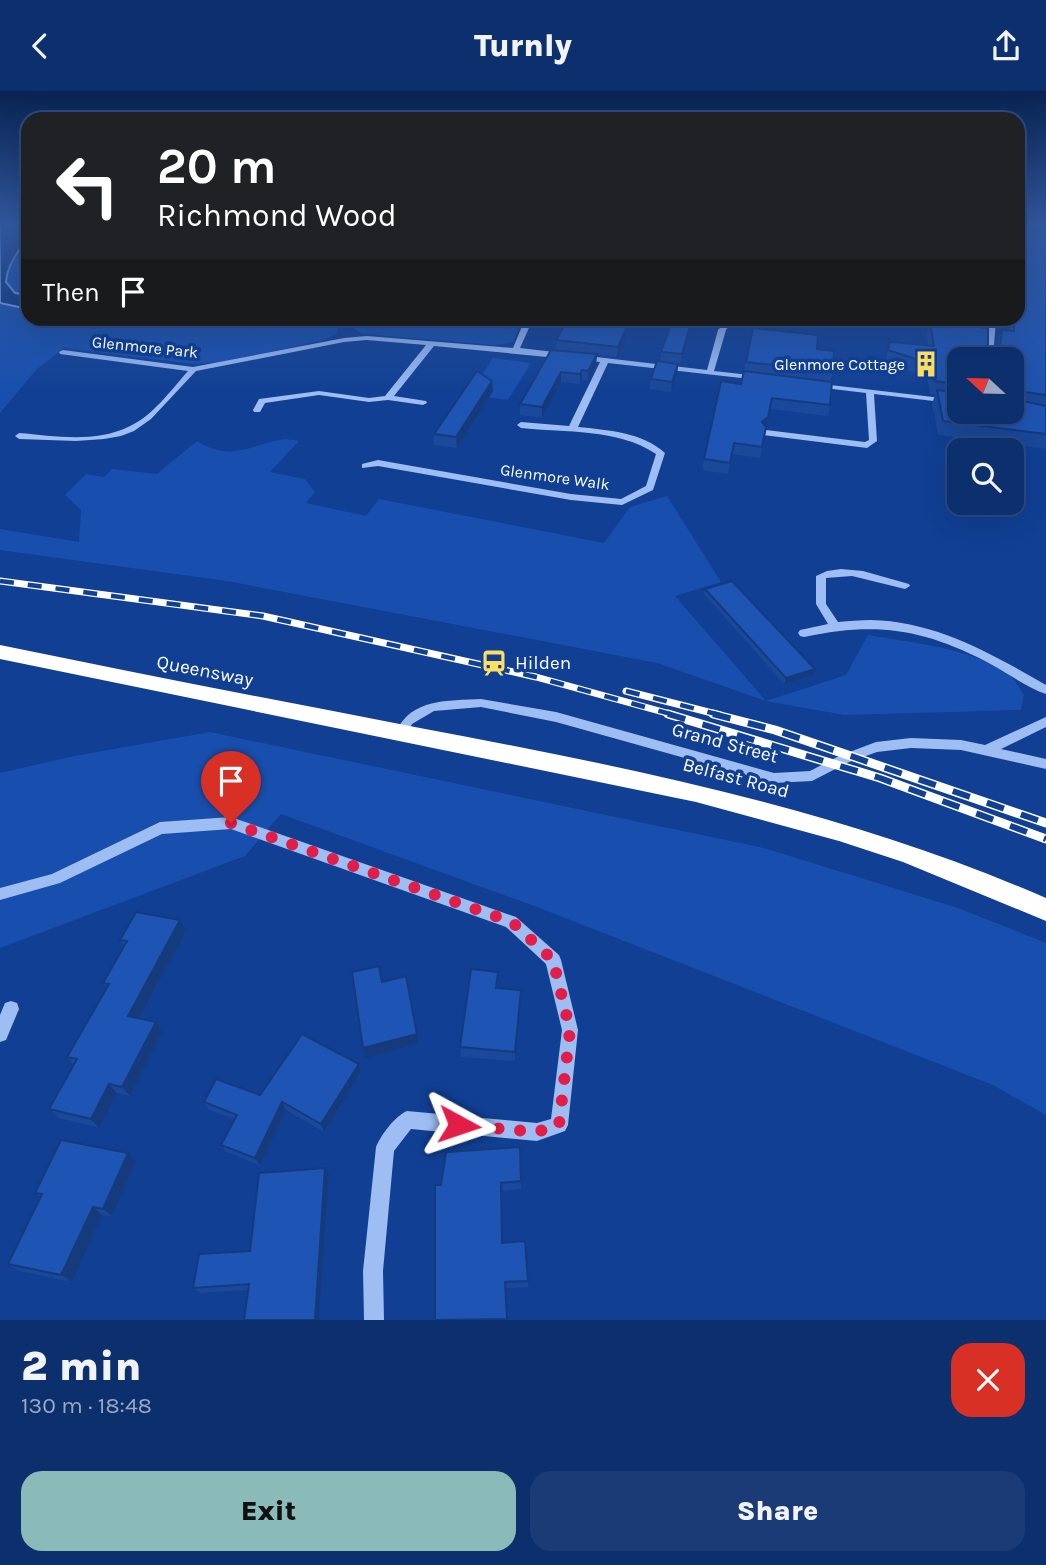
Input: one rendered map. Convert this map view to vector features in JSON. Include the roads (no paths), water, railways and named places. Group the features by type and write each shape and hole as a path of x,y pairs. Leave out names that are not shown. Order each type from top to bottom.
{"highway":[{"name":"Queensway","path":"0,652 402,732"},
{"name":"Belfast Road","path":"402,732 651,781 836,830 913,856 1046,911"}],"street":[{"path":"516,350 526,326"},
{"path":"710,372 725,326"},
{"path":"990,347 991,326"},
{"name":"Glenmore Park","path":"62,352 193,369 226,365 344,339 516,350 771,379"},
{"path":"388,398 431,344"},
{"path":"521,425 572,430 605,360"},
{"path":"19,436 88,439 130,429 162,403 193,369"},
{"path":"809,384 947,401"},
{"path":"766,433 867,445 873,441 870,391"},
{"path":"257,410 262,401 319,393 369,400 388,398 423,403"},
{"name":"Glenmore Walk","path":"365,466 378,463 571,497 622,502 643,495 650,488 661,453 649,443 624,436 572,430"},
{"path":"33,450 45,438"},
{"path":"834,624 821,604 821,576 830,572 843,572 905,586"},
{"path":"804,633 834,624 867,622 959,642 1046,690"},
{"name":"Grand Street","path":"402,732 407,721 432,707 481,703 632,737 748,772 791,779 812,776 844,758 876,747 935,743 989,750 1046,764"},
{"path":"989,750 1046,722"},
{"path":"0,894 55,880 160,828 231,823 512,922 553,960 570,1030 559,1125 537,1132 407,1120 384,1147 373,1271 374,1320"},
{"path":"0,1034 11,1009"}],"railway":[{"path":"0,581 263,616 536,677 674,715"},
{"path":"626,691 720,715"},
{"path":"668,714 880,778 1046,839"},
{"path":"713,714 775,730 1046,823"}],"place":[{"name":"Glenmore Cottage","path":"926,364"},
{"name":"Hilden","path":"494,663"}]}
